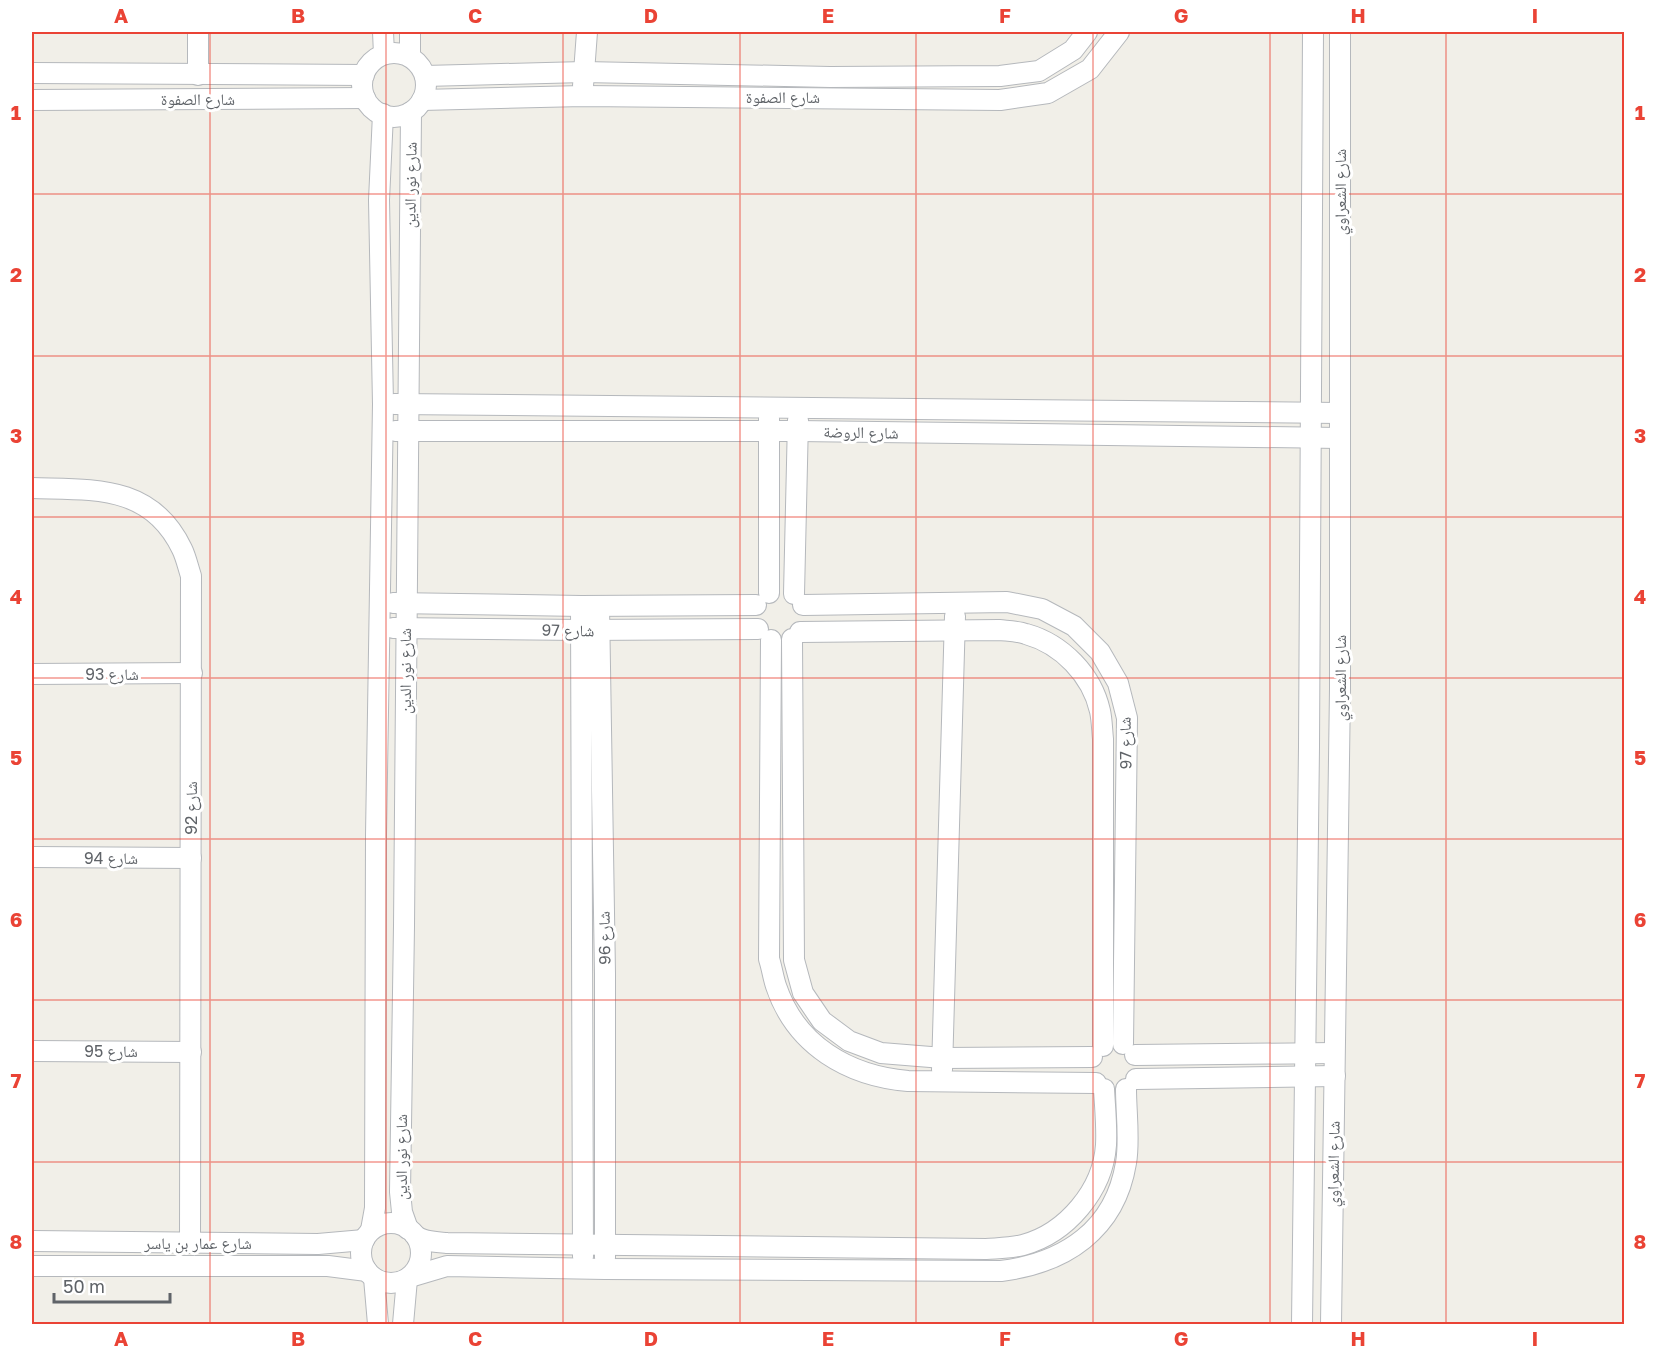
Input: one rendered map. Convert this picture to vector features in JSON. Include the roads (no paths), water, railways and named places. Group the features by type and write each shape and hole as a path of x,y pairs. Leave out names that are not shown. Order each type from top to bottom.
{"street":[{"path":"198,32 198,75"},
{"path":"383,32 384,54"},
{"path":"410,32 410,57"},
{"path":"583,96 587,32"},
{"name":"شارع الصفوة","path":"424,76 584,72 830,77 1000,76 1039,70 1073,50 1087,32"},
{"name":"شارع الصفوة","path":"417,106 583,96 1000,100 1048,93 1090,69 1119,32"},
{"name":"شارع الشعراوي","path":"1302,1324 1309,747 1313,32"},
{"name":"شارع الشعراوي","path":"1330,1324 1340,689 1340,32"},
{"path":"397,53 410,57 421,68 424,76 425,92 417,106 397,116 375,111 365,98 363,91 364,75 371,62 384,54 397,53"},
{"name":"شارع الصفوة","path":"32,73 364,75"},
{"name":"شارع الصفوة","path":"32,100 365,98"},
{"name":"شارع نور الدين","path":"411,1231 402,1212 400,1192 407,404 417,106"},
{"name":"شارع نور الدين","path":"368,1235 375,1208 379,602 383,431 379,200 383,114"},
{"name":"شارع الروضة","path":"383,404 1340,413"},
{"path":"769,406 762,599 754,618 764,635 770,959 776,987 789,1014 807,1037 830,1057 855,1071 884,1079 1100,1086 1115,1092 1131,1084 1335,1076"},
{"path":"798,407 799,599 806,619 796,636 794,960 803,993 822,1021 849,1041 880,1053 943,1058 1097,1052 1116,1042 1129,1049 1334,1053"},
{"name":"شارع الروضة","path":"383,431 797,431 1339,438"},
{"name":"شارع 92","path":"32,488 102,490 127,496 150,509 168,526 183,550 191,576 190,1243"},
{"path":"762,599 781,590 799,599"},
{"name":"شارع 97","path":"379,602 590,606 762,599"},
{"name":"شارع 97","path":"799,599 1007,602 1042,609 1074,626 1100,651 1118,683 1127,718 1129,1049"},
{"path":"942,1082 955,602"},
{"name":"شارع 96","path":"583,1269 590,606"},
{"name":"شارع 97","path":"379,627 764,635"},
{"name":"شارع 97","path":"796,636 955,629 999,630 1026,634 1052,645 1074,662 1090,685 1100,711 1103,739 1097,1052"},
{"name":"شارع 96","path":"590,630 605,974 605,1269"},
{"path":"764,635 782,642 796,636"},
{"name":"شارع 93","path":"32,674 192,674"},
{"name":"شارع 94","path":"32,857 191,858"},
{"path":"370,1275 393,1283 447,1266 1001,1271 1027,1268 1051,1260 1074,1247 1093,1230 1109,1210 1120,1186 1126,1161 1131,1084 1138,1062 1129,1049"},
{"name":"شارع 95","path":"32,1051 191,1052"},
{"path":"378,1324 370,1275 361,1256 368,1235 388,1223 402,1225 417,1237 447,1243 986,1249 1006,1248 1043,1237 1074,1215 1096,1183 1102,1165 1106,1146 1100,1086 1090,1071 1097,1052"},
{"path":"403,1324 409,1278 416,1271 421,1256 421,1248 411,1231"},
{"name":"شارع عمار بن ياسر","path":"32,1241 318,1244 368,1235"},
{"name":"شارع عمار بن ياسر","path":"32,1266 328,1266 370,1275"}]}
